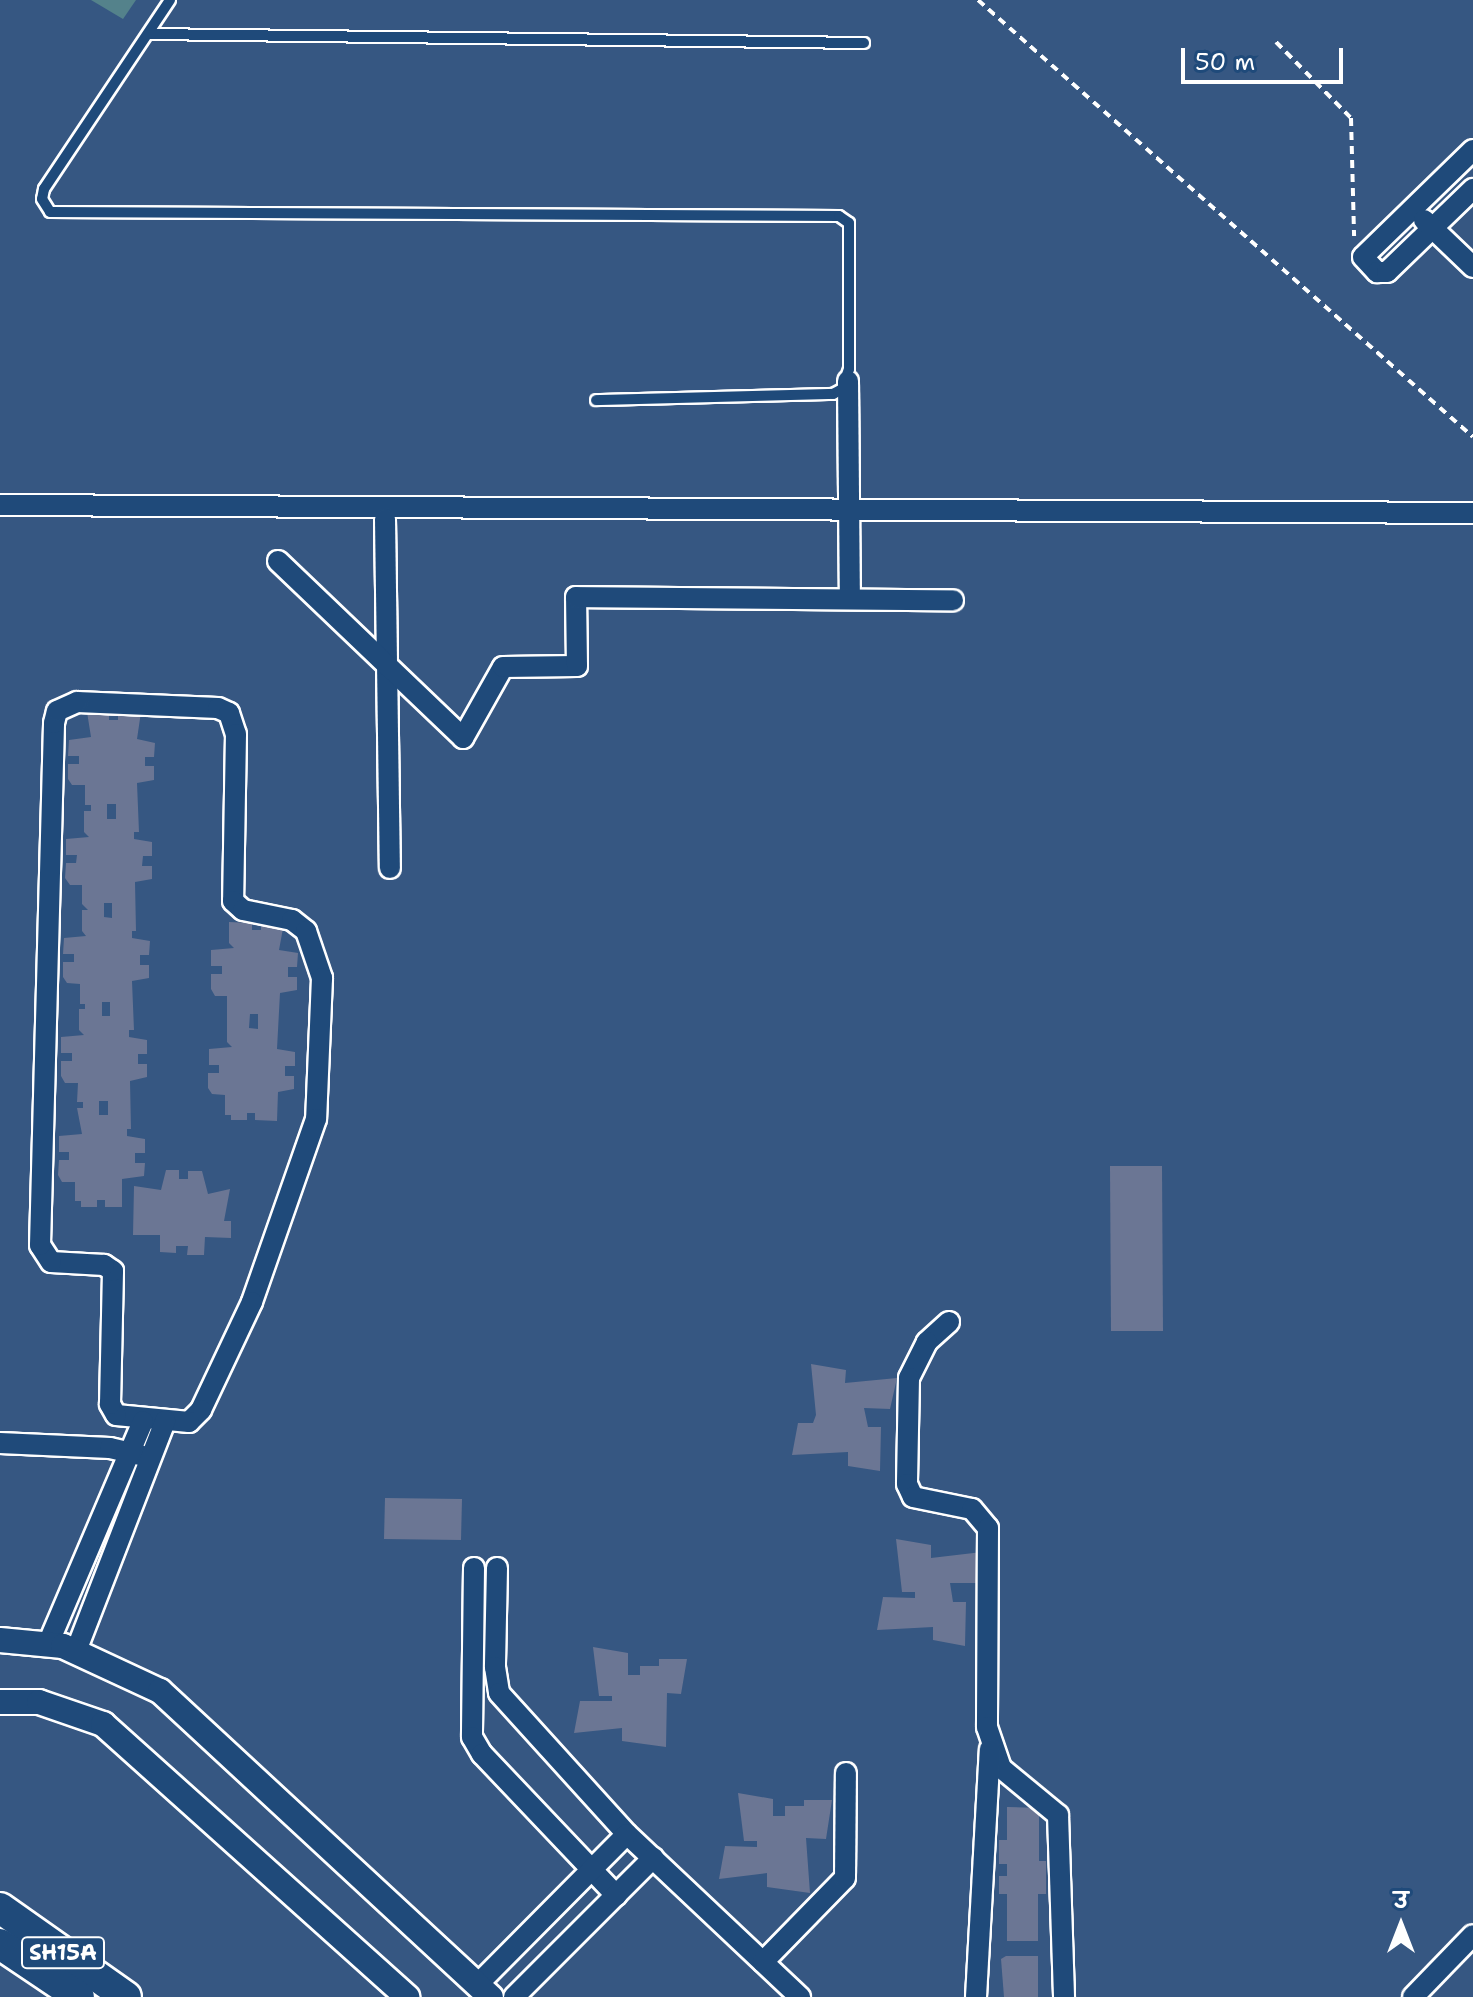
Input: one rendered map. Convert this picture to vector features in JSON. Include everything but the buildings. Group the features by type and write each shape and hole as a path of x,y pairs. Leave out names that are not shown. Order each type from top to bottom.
{"main road":[{"name":"SH15A","path":"0,1908 126,1997"},
{"name":"SH15A","path":"0,1944 79,1997"}],"street":[{"path":"1473,150 1363,257 1377,272 1387,272 1473,189"},
{"path":"1412,209 1473,267"},
{"path":"848,381 850,599"},
{"path":"0,505 1473,513"},
{"path":"385,519 390,868"},
{"path":"278,561 463,738 503,667 577,666 576,597 953,600"},
{"path":"77,702 218,708 229,713 236,734 233,901 243,910 292,920 306,931 322,978 316,1119 252,1302 197,1415 189,1422 143,1421 116,1415 110,1404 113,1271 104,1265 51,1262 40,1245 54,723 57,711 77,702"},
{"path":"949,1322 927,1342 909,1378 907,1484 913,1497 962,1505 982,1517 988,1528 990,1742 976,1997"},
{"path":"48,1644 143,1421"},
{"path":"76,1651 165,1421"},
{"path":"0,1443 130,1452 151,1458"},
{"path":"474,1568 472,1737 482,1754 616,1895"},
{"path":"497,1568 495,1667 499,1693 627,1834 800,1997"},
{"path":"0,1640 48,1644 76,1651 160,1691 484,1990 627,1834"},
{"path":"0,1702 39,1702 103,1724 407,1997"},
{"path":"990,1742 1001,1768 1058,1815 1064,1997"},
{"path":"763,1962 845,1878 849,1864 846,1773"},
{"path":"514,1997 653,1858"},
{"path":"1413,1997 1473,1935"}],"lane":[{"path":"170,0 44,189 44,207 50,212 839,216 851,230 848,381 833,394 596,400"},
{"path":"148,34 864,43"}],"path":[{"path":"978,0 1473,437"},
{"path":"1276,42 1351,118 1354,240 1363,257"}],"green space":[{"path":"91,0 136,0 123,19"}]}
